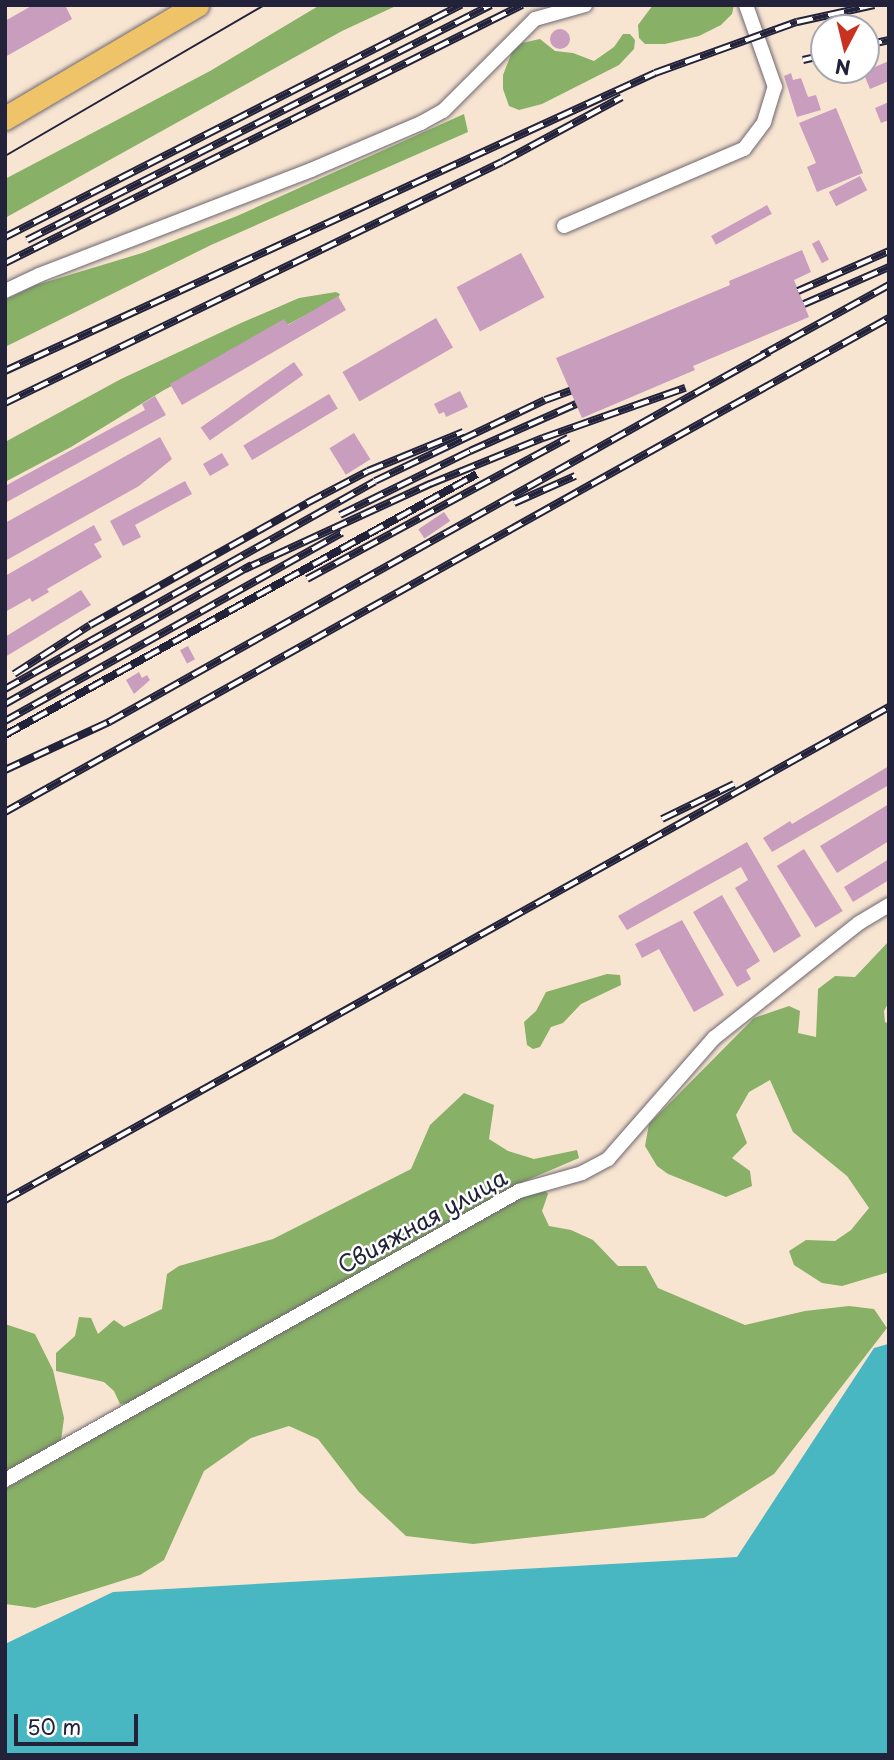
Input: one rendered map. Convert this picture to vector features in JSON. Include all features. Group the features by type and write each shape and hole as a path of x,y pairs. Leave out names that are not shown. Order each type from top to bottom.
{"main road":[{"path":"5,118 197,5"}],"street":[{"path":"5,291 39,275 311,170 421,123 443,111 535,19 585,5"},
{"path":"564,226 744,149 764,122 775,87 747,5"},
{"name":"Свияжная улица","path":"5,1480 519,1191 582,1173 608,1159 714,1038 859,923 889,905"}],"green space":[{"path":"320,5 398,5 342,31 5,218 5,179 210,71"},
{"path":"653,5 734,5 732,14 721,25 699,36 665,44 645,44 639,38 638,25"},
{"path":"623,34 630,34 635,40 634,49 619,65 542,104 519,110 509,106 503,89 503,75 512,52 522,43 540,39 555,51 573,53 594,61 614,47"},
{"path":"464,114 468,132 211,245 5,347 5,300 36,285 142,253 237,216"},
{"path":"336,292 340,294 338,298 164,390 71,447 5,482 5,442 121,379 241,323 299,298"},
{"path":"889,941 889,1002 884,1011 885,1022 889,1024 889,1272 842,1286 822,1283 794,1265 789,1251 806,1240 835,1241 851,1230 869,1208 847,1176 793,1132 770,1080 749,1092 736,1115 747,1143 732,1158 750,1171 752,1186 726,1197 668,1174 657,1166 645,1146 649,1124 754,1018 789,1006 800,1011 798,1033 816,1037 818,989 835,976 855,977"},
{"path":"607,974 620,975 621,985 581,1004 563,1023 551,1027 540,1047 533,1049 527,1045 524,1022 536,1011 546,992"},
{"path":"464,1093 494,1105 489,1139 508,1151 534,1159 577,1150 579,1158 523,1182 129,1403 120,1404 114,1391 104,1382 56,1371 56,1353 75,1336 79,1317 91,1318 98,1334 114,1320 124,1327 162,1309 167,1274 179,1266 273,1239 411,1169 430,1125"},
{"path":"541,1186 548,1194 542,1211 549,1226 571,1230 593,1240 618,1266 646,1266 658,1288 745,1325 805,1311 849,1306 874,1309 887,1328 774,1474 704,1518 473,1544 406,1536 359,1492 318,1439 289,1426 251,1438 204,1471 164,1560 140,1575 35,1608 5,1604 5,1489 283,1327"},
{"path":"5,1324 35,1334 53,1370 64,1418 61,1441 5,1472"}],"water":[{"path":"888,1344 889,1755 5,1755 5,1644 113,1592 737,1557 874,1348"}],"building":[{"path":"33,5 65,5 72,19 5,57 5,21"},
{"path":"560,29 567,32 570,39 567,46 560,49 553,46 550,39 553,32"},
{"path":"889,61 889,81 870,89 868,84 880,84 880,65"},
{"path":"791,73 793,80 801,78 808,97 816,95 821,110 797,117 784,76"},
{"path":"889,102 889,120 881,123 875,108"},
{"path":"836,108 863,173 817,192 807,167 816,163 799,123"},
{"path":"860,176 867,190 836,206 829,192"},
{"path":"767,205 772,214 716,245 711,236"},
{"path":"819,240 829,260 822,263 812,244"},
{"path":"802,250 811,272 794,280 809,317 693,366 695,370 582,418 556,358 730,285 729,281"},
{"path":"521,253 544,297 480,331 457,287"},
{"path":"338,296 346,310 182,405 170,384 284,319 288,325"},
{"path":"436,318 453,347 359,401 342,372"},
{"path":"294,362 303,375 210,440 201,427"},
{"path":"460,391 468,407 446,417 444,412 439,414 434,404"},
{"path":"329,394 338,409 252,460 243,446"},
{"path":"155,396 166,415 5,503 5,486 145,410 142,404"},
{"path":"354,433 370,459 346,475 329,448"},
{"path":"160,437 172,459 139,486 5,561 5,523"},
{"path":"222,453 229,465 210,476 203,464"},
{"path":"185,481 192,494 135,525 141,537 123,546 110,521"},
{"path":"444,512 450,521 424,538 418,529"},
{"path":"94,525 102,540 94,544 102,557 47,589 49,592 32,602 30,598 5,612 5,576"},
{"path":"81,590 91,605 5,657 5,637"},
{"path":"188,646 195,659 187,663 180,650"},
{"path":"139,672 142,678 147,675 150,680 134,694 126,680"},
{"path":"889,766 889,785 772,852 763,838 790,821 792,824"},
{"path":"889,804 889,841 837,873 820,846"},
{"path":"747,842 801,936 774,953 735,888 748,880 741,867 627,930 618,916"},
{"path":"804,849 843,911 816,928 777,866"},
{"path":"889,859 889,880 853,902 844,887"},
{"path":"722,895 760,961 746,970 751,979 737,987 693,912"},
{"path":"682,920 724,995 694,1012 659,949 642,958 635,944"}],"tram line":[{"path":"5,156 264,5"}],"railway":[{"path":"5,237 461,5"},
{"path":"27,240 491,5"},
{"path":"5,263 522,5"},
{"path":"5,371 655,73 797,22 874,5"},
{"path":"880,42 889,40"},
{"path":"803,60 810,58"},
{"path":"5,403 502,162 622,97"},
{"path":"798,291 889,251"},
{"path":"804,304 889,267"},
{"path":"762,355 889,285"},
{"path":"5,812 889,318"},
{"path":"5,770 109,722 769,352"},
{"path":"245,569 430,484 543,438 685,388"},
{"path":"5,689 375,481 545,400 570,391"},
{"path":"340,515 470,451 576,404"},
{"path":"14,674 90,625 307,503 368,471 463,432"},
{"path":"307,579 568,438"},
{"path":"5,735 477,474"},
{"path":"514,503 575,476"},
{"path":"5,721 342,533"},
{"path":"5,704 252,565"},
{"path":"5,1200 889,707"},
{"path":"662,819 734,784"}]}
